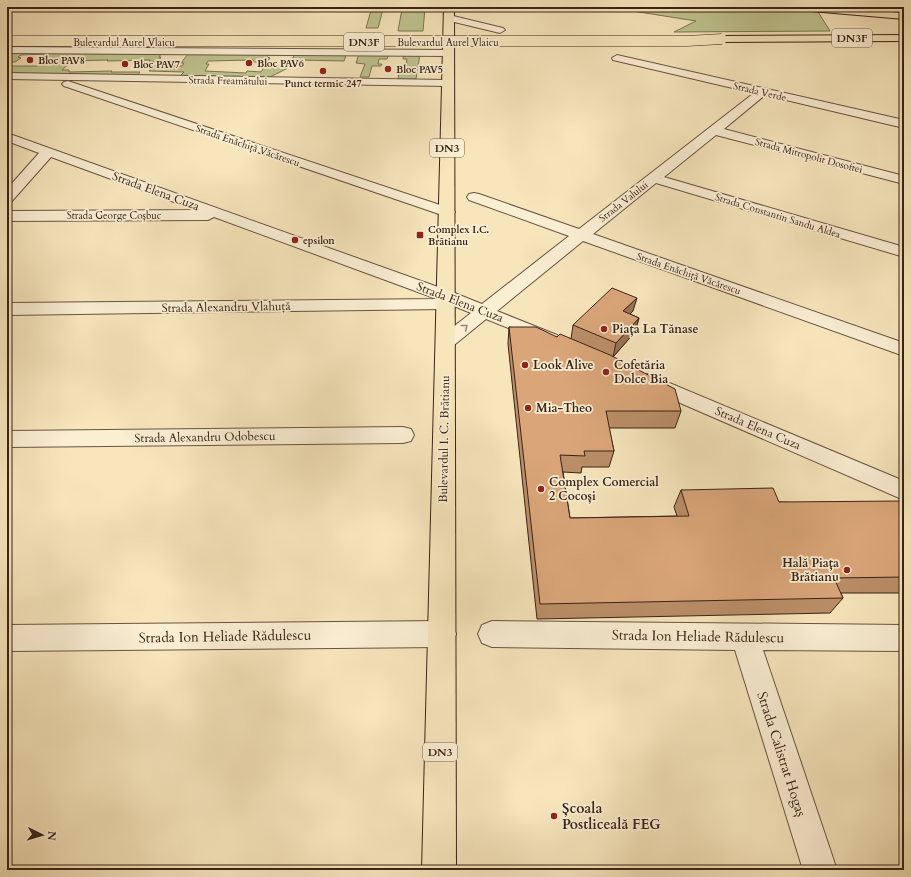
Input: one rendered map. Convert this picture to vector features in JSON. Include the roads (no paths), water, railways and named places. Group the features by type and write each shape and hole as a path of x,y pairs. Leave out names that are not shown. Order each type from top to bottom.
{"main road":[{"name":"Bulevardul I. C. Brătianu","path":"439,870 449,7"},
{"path":"799,7 904,16"},
{"path":"800,38 840,33 846,26 836,15 814,8"},
{"name":"Bulevardul Aurel Vlaicu","path":"7,35 666,36 722,39"},
{"name":"Bulevardul Aurel Vlaicu","path":"7,41 608,42 722,39 904,38"}],"street":[{"path":"449,18 500,30"},
{"path":"7,50 448,53"},
{"name":"Strada Verde","path":"617,58 904,124"},
{"name":"Strada Freamătului","path":"7,76 448,83"},
{"name":"Strada Enăchiță Văcărescu","path":"48,77 447,212"},
{"name":"Strada Valului","path":"446,342 762,92"},
{"name":"Strada Mitropolit Dosoftei","path":"714,130 904,180"},
{"name":"Strada Elena Cuza","path":"7,137 222,214 446,300 485,311 565,345"},
{"path":"7,151 48,152"},
{"path":"7,198 48,152"},
{"name":"Strada Constantin Sandu Aldea","path":"653,178 904,252"},
{"name":"Strada Enăchiță Văcărescu","path":"474,198 904,350"},
{"name":"Strada George Coșbuc","path":"7,216 222,214"},
{"name":"Strada Alexandru Vlahuță","path":"7,309 446,300"},
{"name":"Strada Elena Cuza","path":"630,374 904,491"},
{"name":"Strada Alexandru Odobescu","path":"7,439 403,435"},
{"name":"Strada Ion Heliade Rădulescu","path":"7,638 442,634"},
{"name":"Strada Ion Heliade Rădulescu","path":"492,634 904,638"},
{"name":"Strada Calistrat Hogaș","path":"745,637 820,870"}],"place":[{"name":"Bloc PAV8","path":"30,60"},
{"name":"Bloc PAV6","path":"249,63"},
{"name":"Bloc PAV7","path":"125,64"},
{"name":"Bloc PAV5","path":"388,69"},
{"name":"Punct termic 247","path":"323,71"},
{"name":"Complex I.C. Brătianu","path":"420,235"},
{"name":"epsilon","path":"295,240"},
{"name":"Piața La Tănase","path":"604,329"},
{"name":"Look Alive","path":"525,365"},
{"name":"Cofetăria Dolce Bia","path":"606,372"},
{"name":"Mia-Theo","path":"528,408"},
{"name":"Complex Comercial 2 Cocoși","path":"541,489"},
{"name":"Hală Piața Brătianu","path":"847,570"},
{"name":"Școala Postliceală FEG","path":"554,816"}]}
